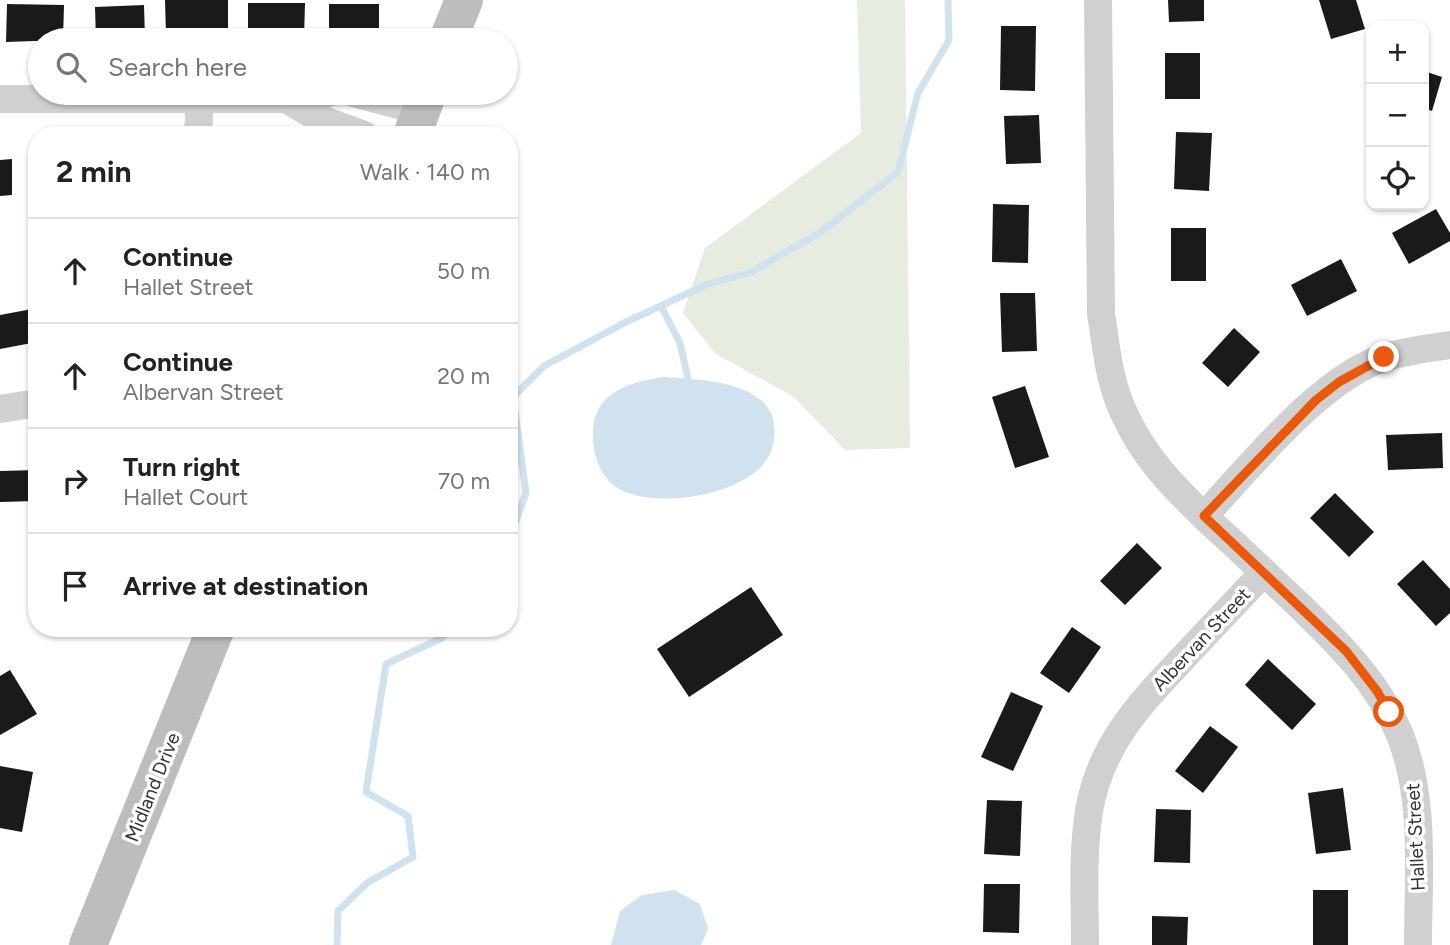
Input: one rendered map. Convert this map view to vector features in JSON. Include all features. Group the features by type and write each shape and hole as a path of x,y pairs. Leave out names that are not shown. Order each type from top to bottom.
{"street":[{"path":"453,28 464,0"},
{"name":"Albervan Street","path":"1085,945 1089,810 1099,772 1108,752 1135,709 1264,572 1173,487 1149,458 1123,411 1108,363 1101,313 1098,0"},
{"path":"0,99 28,99"},
{"path":"198,126 200,105"},
{"path":"296,105 318,118 340,126"},
{"path":"394,105 421,113"},
{"path":"1204,516 1316,400 1339,382 1384,357 1450,345"},
{"path":"0,409 28,404"},
{"name":"Hallet Street","path":"1264,572 1346,651 1377,691 1400,735 1413,781 1418,841 1418,945"},
{"name":"Midland Drive","path":"88,945 212,637"}],"shaded area":[{"path":"857,0 905,0 910,448 845,450 794,397 716,354 683,313 705,248 861,133"}],"water":[{"path":"664,377 722,383 757,397 769,409 774,426 772,448 763,465 747,478 701,495 651,498 629,493 613,485 603,473 595,453 593,431 601,405 610,396 634,383"},
{"path":"674,890 700,904 708,929 701,945 611,945 620,911 642,895"}],"building":[{"path":"165,0 228,0 228,28 166,28"},
{"path":"1168,0 1204,0 1204,21 1169,22"},
{"path":"1319,0 1356,0 1365,29 1331,39"},
{"path":"248,3 305,3 304,28 248,28"},
{"path":"7,4 64,5 63,28 28,28 28,41 6,42"},
{"path":"329,4 379,4 379,28 329,28"},
{"path":"144,5 145,28 96,28 95,7"},
{"path":"1001,26 1036,26 1035,91 1000,90"},
{"path":"1165,53 1200,53 1200,99 1165,99"},
{"path":"1429,73 1442,77 1432,111 1429,110"},
{"path":"1039,115 1041,163 1006,164 1004,116"},
{"path":"1176,132 1212,133 1209,191 1174,189"},
{"path":"12,159 12,195 0,196 0,160"},
{"path":"993,204 1029,205 1028,263 992,262"},
{"path":"1436,209 1450,233 1450,241 1409,264 1392,233"},
{"path":"1171,228 1206,228 1206,281 1171,281"},
{"path":"1341,259 1357,291 1307,316 1291,285"},
{"path":"1000,293 1035,293 1037,351 1002,352"},
{"path":"28,310 28,344 0,349 0,315"},
{"path":"1234,328 1260,352 1228,387 1202,363"},
{"path":"1025,386 1049,457 1015,468 992,397"},
{"path":"1442,433 1443,468 1388,470 1386,435"},
{"path":"28,470 28,501 0,502 0,471"},
{"path":"1335,493 1374,532 1349,557 1310,518"},
{"path":"1137,543 1162,568 1125,605 1100,581"},
{"path":"1423,560 1450,589 1450,613 1436,626 1397,584"},
{"path":"751,587 783,635 689,697 657,649"},
{"path":"1072,627 1101,647 1069,693 1040,673"},
{"path":"1268,659 1316,704 1292,730 1245,685"},
{"path":"10,670 37,714 0,735 0,676"},
{"path":"1011,692 1043,706 1013,771 981,757"},
{"path":"1210,726 1238,747 1203,793 1175,771"},
{"path":"0,766 33,772 22,832 0,828"},
{"path":"1343,788 1351,850 1316,854 1308,793"},
{"path":"987,800 1022,801 1020,856 984,854"},
{"path":"1156,809 1191,810 1190,863 1154,862"},
{"path":"984,884 1020,884 1019,933 983,932"},
{"path":"1313,890 1348,890 1348,945 1313,945"},
{"path":"1152,916 1188,917 1187,945 1152,945"}],"waterway":[{"path":"518,392 544,366 626,322 708,284 751,272 821,232 898,172 918,93 949,40 948,0"},
{"path":"661,306 680,343 688,379"},
{"path":"518,434 526,493 518,515"},
{"path":"337,945 338,911 367,883 413,857 408,816 366,792 386,664 443,637"}],"route":[{"path":"1384,357 1357,370 1316,400 1204,516 1346,651 1377,691 1389,712"}]}
